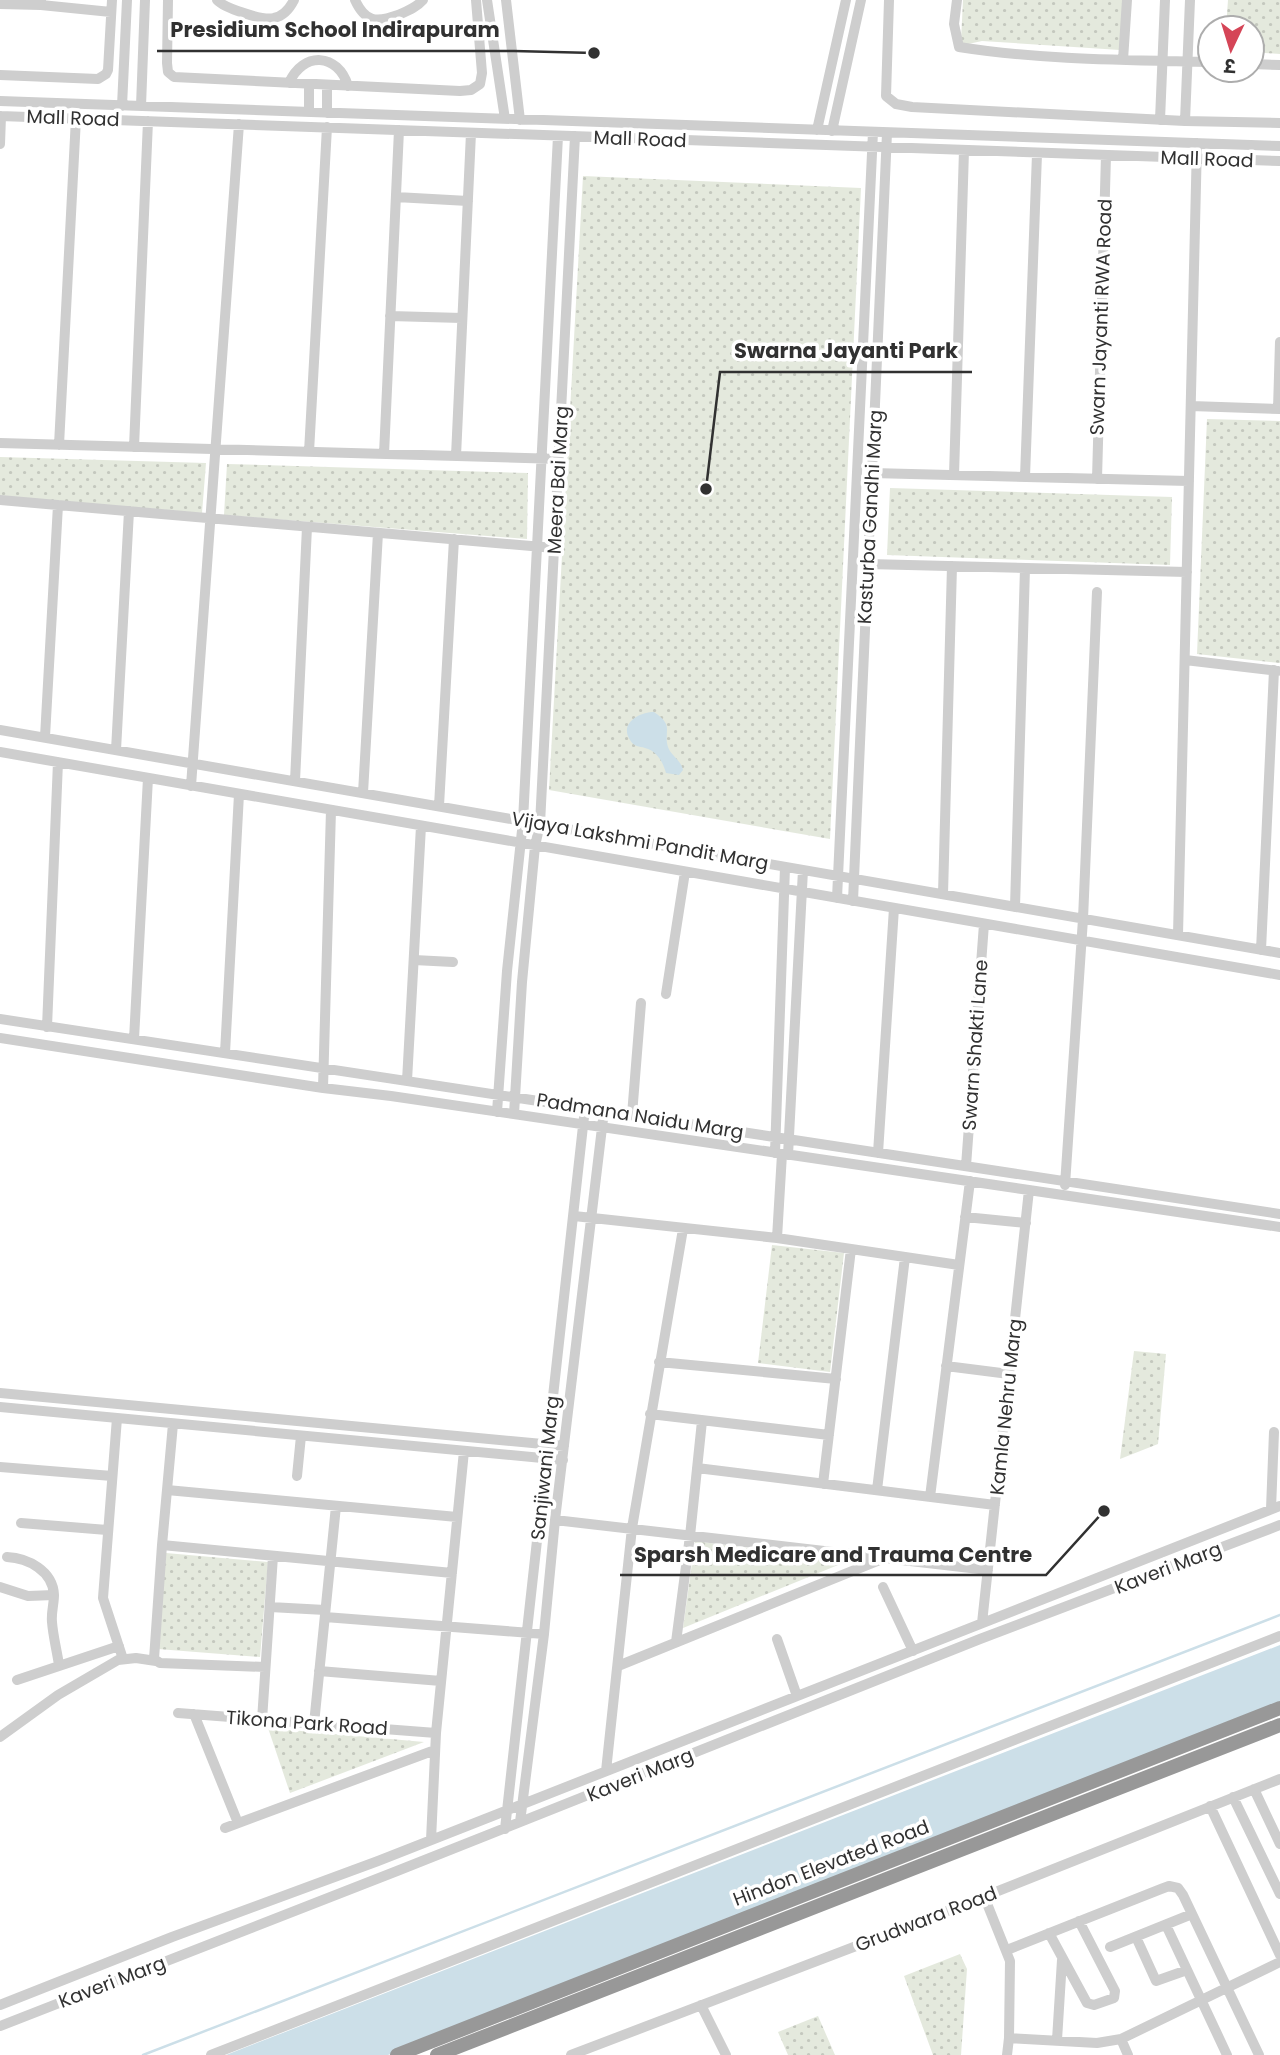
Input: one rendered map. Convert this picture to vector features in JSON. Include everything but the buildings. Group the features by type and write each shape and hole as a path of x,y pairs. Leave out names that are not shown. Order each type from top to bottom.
{"highway":[{"name":"Hindon Elevated Road","path":"397,2055 1280,1708"},
{"name":"Hindon Elevated Road","path":"437,2055 1280,1725"}],"street":[{"path":"0,75 103,77 108,70 112,0"},
{"path":"122,106 127,0"},
{"path":"141,106 145,0"},
{"path":"168,0 167,63 168,72 174,77 460,92 471,90 480,84 482,73 477,0"},
{"path":"217,0 224,6 275,18 290,8 294,0"},
{"path":"355,0 360,12 368,18 384,20 411,10 423,0"},
{"path":"487,0 505,119"},
{"path":"506,0 520,120"},
{"path":"817,130 846,0"},
{"path":"832,131 861,0"},
{"path":"889,0 886,96 895,104 1160,120 1280,123"},
{"path":"957,0 954,24 958,47 992,52 1196,62"},
{"path":"1123,60 1127,0"},
{"path":"1160,120 1165,0"},
{"path":"1185,121 1190,0"},
{"path":"0,4 41,3 111,12"},
{"path":"289,83 300,66 320,60 339,68 348,86"},
{"path":"309,85 309,112"},
{"path":"327,85 327,113"},
{"name":"Mall Road","path":"0,101 1280,146"},
{"path":"0,144 1,116"},
{"name":"Mall Road","path":"1,116 1280,162"},
{"path":"59,445 76,118"},
{"path":"134,447 148,121"},
{"path":"191,786 239,124"},
{"path":"309,452 327,127"},
{"path":"383,454 399,130"},
{"name":"Kasturba Gandhi Marg","path":"837,898 873,132"},
{"path":"456,456 471,133"},
{"name":"Kasturba Gandhi Marg","path":"853,901 887,133"},
{"name":"Meera Bai Marg","path":"497,1112 507,971 523,821 558,136"},
{"name":"Meera Bai Marg","path":"514,1114 522,982 535,846 540,824 575,136"},
{"path":"1178,935 1197,144"},
{"path":"954,475 964,150"},
{"path":"1025,477 1037,154"},
{"name":"Swarn Jayanti RWA Road","path":"1097,479 1106,155"},
{"path":"396,197 468,201"},
{"path":"390,316 462,318"},
{"path":"1191,406 1279,409 1280,342"},
{"path":"0,443 559,459"},
{"path":"872,473 1189,481"},
{"path":"0,500 554,548"},
{"path":"45,737 58,505"},
{"path":"116,750 129,511"},
{"path":"295,781 307,527"},
{"path":"363,793 378,533"},
{"path":"854,534 869,534"},
{"path":"439,806 454,539"},
{"path":"868,564 1187,572"},
{"path":"943,894 952,566"},
{"path":"1015,907 1026,568"},
{"path":"1065,1195 1083,919 1097,592"},
{"path":"1185,660 1277,671 1261,950"},
{"name":"Vijaya Lakshmi Pandit Marg","path":"0,730 1280,953"},
{"name":"Vijaya Lakshmi Pandit Marg","path":"0,752 1280,975"},
{"path":"47,1027 58,762"},
{"path":"134,1040 148,778"},
{"path":"225,1053 239,794"},
{"path":"323,1088 331,810"},
{"path":"407,1081 421,826"},
{"path":"777,1238 782,1154 776,1137 785,867"},
{"path":"782,1154 790,1139 803,870"},
{"path":"666,994 685,872"},
{"path":"878,1153 894,908"},
{"name":"Swarn Shakti Lane","path":"966,1166 984,923"},
{"path":"414,960 453,962"},
{"path":"632,1115 641,1003"},
{"name":"Padmana Naidu Marg","path":"0,1019 1280,1214"},
{"name":"Padmana Naidu Marg","path":"0,1038 323,1088 1280,1227"},
{"name":"Sanjiwani Marg","path":"505,1829 585,1108"},
{"name":"Sanjiwani Marg","path":"520,1822 604,1111"},
{"path":"930,1497 970,1181"},
{"name":"Kamla Nehru Marg","path":"982,1623 1029,1190"},
{"path":"574,1216 777,1238 959,1265"},
{"path":"965,1217 1026,1223"},
{"path":"606,1771 632,1528 683,1229"},
{"path":"823,1484 852,1249"},
{"path":"877,1490 905,1257"},
{"path":"659,1362 836,1379"},
{"path":"946,1366 1009,1374"},
{"path":"0,1392 564,1446"},
{"path":"0,1407 563,1460"},
{"path":"650,1414 829,1435"},
{"path":"117,1418 103,1598 123,1659"},
{"path":"676,1642 702,1420"},
{"path":"156,1661 154,1653 173,1424"},
{"path":"1274,1432 1276,1508"},
{"path":"297,1476 301,1436"},
{"path":"430,1840 436,1733 464,1451"},
{"path":"0,1467 112,1476"},
{"path":"697,1468 995,1505"},
{"path":"167,1490 457,1517"},
{"path":"314,1724 335,1506"},
{"name":"Kaveri Marg","path":"0,2005 430,1840 1276,1508"},
{"path":"555,1520 988,1570"},
{"path":"21,1523 107,1530"},
{"name":"Kaveri Marg","path":"1,2022 505,1829 981,1639 1280,1525"},
{"path":"162,1545 452,1573"},
{"path":"7,1556 17,1557 37,1566 52,1585 52,1622 59,1665"},
{"path":"262,1720 273,1556"},
{"path":"618,1667 886,1557"},
{"path":"0,1587 28,1596 54,1595"},
{"path":"883,1587 913,1651"},
{"path":"270,1607 446,1627 544,1634"},
{"path":"211,2055 1280,1636"},
{"path":"777,1639 797,1696"},
{"path":"17,1680 119,1646"},
{"path":"0,1737 58,1695 123,1659 265,1667"},
{"path":"319,1671 441,1681"},
{"name":"Tikona Park Road","path":"178,1713 436,1733"},
{"path":"194,1714 238,1823"},
{"path":"225,1828 435,1750"},
{"name":"Grudwara Road","path":"571,2055 1280,1779"},
{"path":"1254,1789 1280,1844"},
{"path":"1233,1797 1280,1894"},
{"path":"1210,1806 1280,1955"},
{"path":"1007,1950 1169,1886 1178,1888 1259,2055"},
{"path":"984,1896 1007,1950 1011,1973 1007,2055"},
{"path":"1110,1947 1192,1914"},
{"path":"1049,1933 1087,2003 1094,2005 1114,1998 1115,1991 1079,1921"},
{"path":"1166,1925 1227,2055"},
{"path":"172,1937 180,1955"},
{"path":"1136,1937 1156,1981 1187,1970"},
{"path":"1057,2040 1062,1960"},
{"path":"1009,2038 1097,2043 1121,2039 1280,1962"},
{"path":"701,2005 726,2055"},
{"path":"1121,2039 1128,2055"}],"shaded area":[{"path":"963,0 1123,0 1120,50 982,41 959,46"},
{"path":"1228,0 1280,0 1280,54 1266,53 1266,14 1227,14"},
{"path":"583,176 861,188 830,839 549,790"},
{"path":"1207,419 1280,421 1280,663 1197,654"},
{"path":"0,457 206,463 202,513 0,496"},
{"path":"227,464 528,473 527,539 224,515"},
{"path":"890,488 1172,497 1170,565 887,555"},
{"path":"654,712 666,725 668,747 683,770 679,775 666,773 656,754 633,744 627,734 629,724 637,716"},
{"path":"772,1245 844,1253 830,1372 758,1363"},
{"path":"1134,1351 1166,1354 1158,1444 1120,1459"},
{"path":"695,1541 848,1561 683,1628"},
{"path":"166,1553 268,1562 260,1657 158,1649"},
{"path":"1280,1645 1280,1708 388,2055 226,2055"},
{"path":"268,1728 424,1742 290,1793"},
{"path":"960,1954 967,1969 961,2055 933,2055 904,1976"},
{"path":"818,2016 835,2055 788,2055 778,2032"}],"waterway":[{"path":"143,2055 1280,1615"}],"place":[{"name":"Presidium School Indirapuram","path":"594,53"},
{"name":"Swarna Jayanti Park","path":"706,489"},
{"name":"Sparsh Medicare and Trauma Centre","path":"1104,1511"}]}
